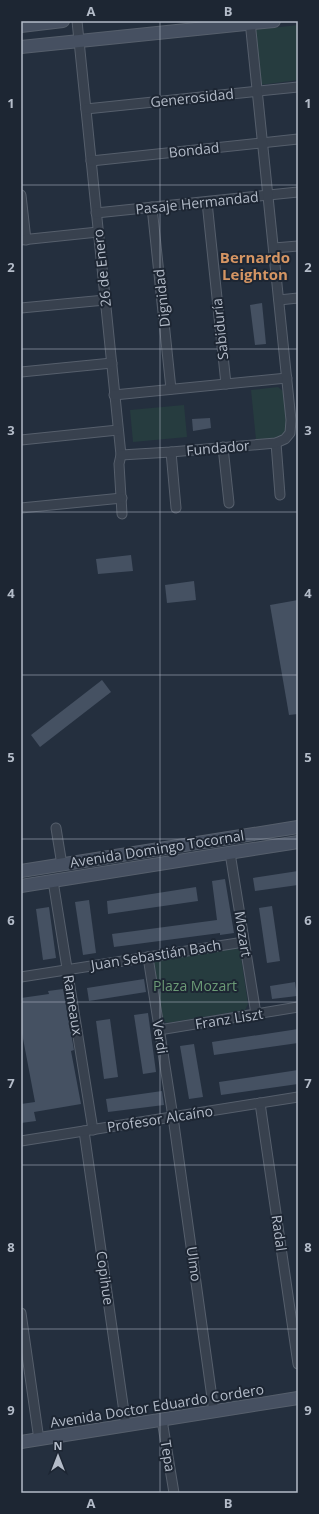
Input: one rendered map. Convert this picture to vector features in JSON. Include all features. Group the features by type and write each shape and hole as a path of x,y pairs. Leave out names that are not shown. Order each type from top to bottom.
{"main road":[{"path":"21,26 63,21"},
{"path":"21,47 250,22 274,21"},
{"name":"Avenida Domingo Tocornal","path":"21,871 298,827"},
{"name":"Avenida Domingo Tocornal","path":"21,886 298,842"},
{"name":"Avenida Doctor Eduardo Cordero","path":"21,1442 298,1398"}],"street":[{"name":"26 de Enero","path":"77,21 121,455 119,464 122,514"},
{"path":"250,22 287,378 294,420 290,433 285,439 276,443 280,495"},
{"name":"Generosidad","path":"86,109 298,87"},
{"name":"Bondad","path":"91,161 298,139"},
{"name":"Pasaje Hermandad","path":"96,213 298,192"},
{"path":"21,196 23,240 98,232"},
{"name":"Sabiduría","path":"207,202 226,384"},
{"name":"Dignidad","path":"152,207 171,390"},
{"path":"274,248 298,246"},
{"path":"279,300 298,298"},
{"path":"21,308 105,300"},
{"path":"21,372 112,363"},
{"path":"114,395 287,378"},
{"path":"21,440 118,430"},
{"name":"Fundador","path":"121,455 276,443"},
{"path":"223,447 229,502"},
{"path":"171,452 176,508"},
{"path":"21,508 122,498"},
{"path":"56,828 62,865"},
{"name":"Mozart","path":"230,853 256,1014"},
{"name":"Rameaux","path":"53,881 67,969 88,1130"},
{"name":"Juan Sebastián Bach","path":"21,976 244,942"},
{"name":"Verdi","path":"148,957 173,1117"},
{"name":"Franz Liszt","path":"159,1030 298,1007"},
{"name":"Profesor Alcaíno","path":"21,1141 298,1097"},
{"name":"Radal","path":"260,1103 298,1364"},
{"name":"Ulmo","path":"173,1117 214,1412"},
{"name":"Copihue","path":"88,1130 126,1426"},
{"path":"21,1313 39,1440"},
{"name":"Tepa","path":"162,1420 174,1493"}],"green space":[{"path":"298,25 298,80 260,85 254,30"},
{"path":"278,387 284,392 287,430 282,438 256,440 251,390"},
{"path":"184,405 187,437 133,442 130,410"},
{"name":"Plaza Mozart","path":"234,948 240,950 248,1004 245,1010 167,1023 161,1020 152,966 156,960"}],"building":[{"path":"262,303 266,344 255,345 250,305"},
{"path":"210,418 211,428 193,431 192,419"},
{"path":"131,555 133,571 98,574 96,559"},
{"path":"194,581 196,600 167,603 165,585"},
{"path":"298,600 298,714 289,715 270,605"},
{"path":"102,680 111,692 40,747 31,735"},
{"path":"298,871 298,885 255,891 253,878"},
{"path":"225,879 234,933 220,935 220,933 114,947 112,934 217,920 212,881"},
{"path":"196,887 198,901 108,914 107,901"},
{"path":"89,900 96,953 83,955 75,902"},
{"path":"272,906 280,961 267,963 259,908"},
{"path":"49,907 56,958 43,960 36,909"},
{"path":"144,979 146,992 89,1001 87,988"},
{"path":"295,982 297,996 272,999 270,986"},
{"path":"63,989 74,1050 71,1051 81,1104 34,1112 36,1121 21,1123 21,1104 35,1102 21,1028 21,998 49,994 48,991"},
{"path":"148,1013 156,1072 143,1074 134,1015"},
{"path":"110,1019 118,1077 104,1079 96,1021"},
{"path":"298,1029 298,1043 214,1055 212,1042"},
{"path":"194,1044 203,1097 189,1099 180,1046"},
{"path":"298,1070 298,1084 221,1095 219,1082"},
{"path":"162,1091 164,1105 108,1112 106,1099"}],"district":[{"name":"Bernardo Leighton","path":"255,266"}]}
